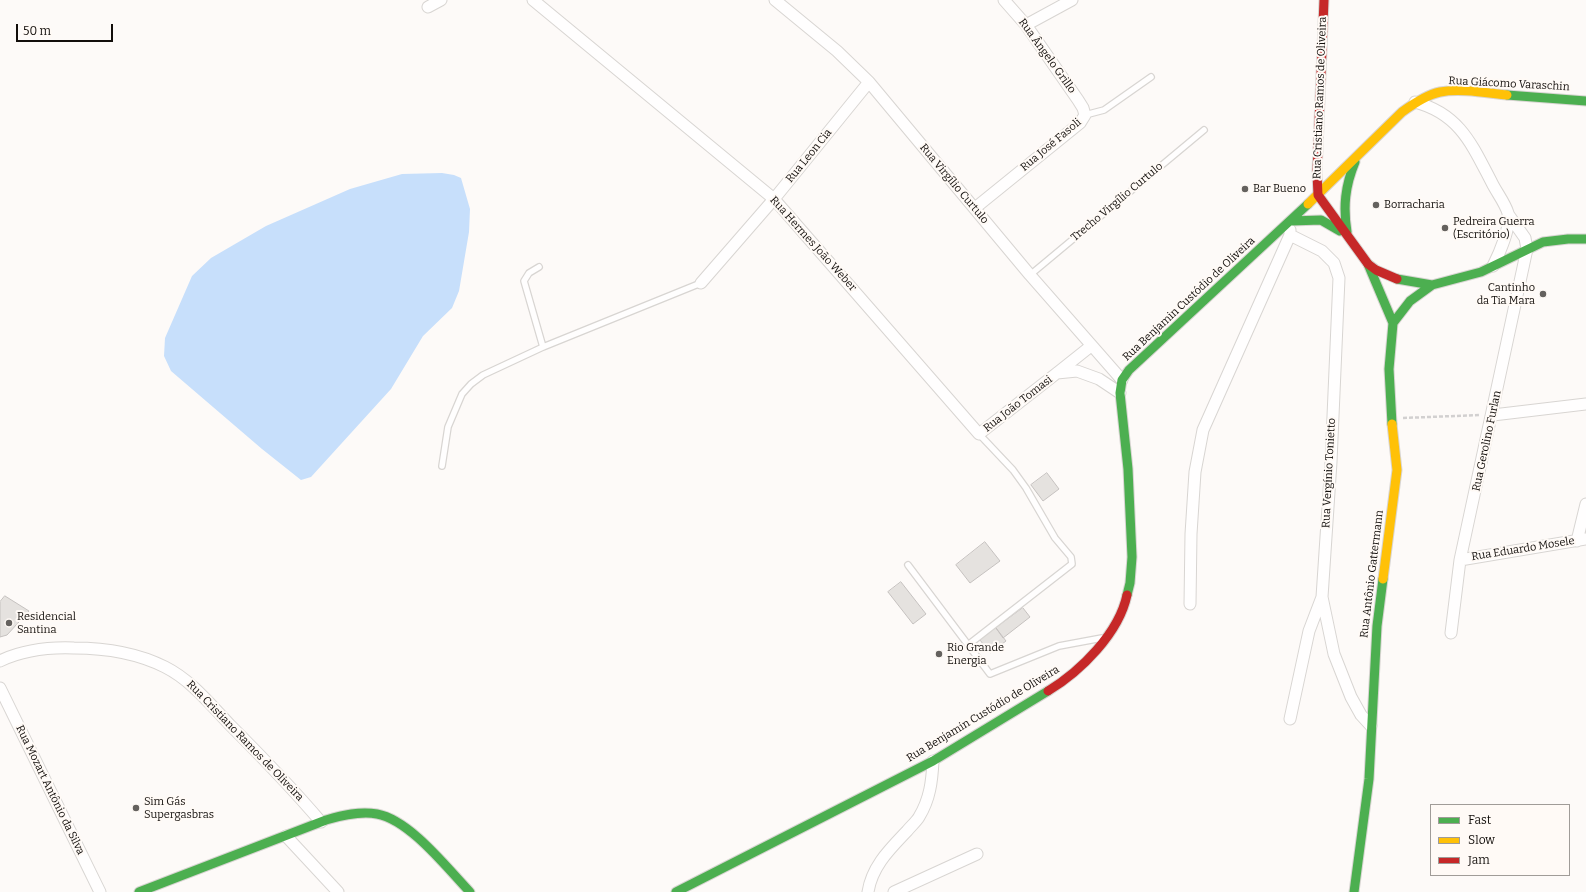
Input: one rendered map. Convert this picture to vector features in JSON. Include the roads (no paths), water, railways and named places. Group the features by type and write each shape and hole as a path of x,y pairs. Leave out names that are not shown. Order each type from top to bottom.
{"main road":[{"name":"Rua Cristiano Ramos de Oliveira","path":"1318,196 1316,172 1324,0"},
{"name":"Rua Giácomo Varaschin","path":"1318,196 1402,112 1414,102 1438,92 1586,101"},
{"path":"1348,236 1343,212 1348,179 1358,156"},
{"name":"Rua Benjamin Custódio de Oliveira","path":"676,892 933,761 1064,681 1084,663 1106,638 1126,601 1130,583 1132,557 1128,469 1120,393 1122,380 1129,370 1318,196"},
{"path":"1318,196 1368,264 1376,270 1394,278 1432,285"},
{"path":"1290,221 1321,220 1332,225 1348,236"},
{"path":"1393,323 1404,306 1416,294 1432,285 1481,272 1543,242 1568,239 1586,239"},
{"name":"Rua Antônio Gattermann","path":"1354,892 1369,779 1377,626 1397,470 1391,418 1389,368 1393,323 1368,264"},
{"path":"139,892 323,821 339,816 361,813 386,816 402,825 427,847 470,892"}],"street":[{"path":"428,7 440,0"},
{"name":"Rua Hermes João Weber","path":"533,0 774,199 979,434"},
{"name":"Rua Virgílio Curtulo","path":"775,0 837,51 869,82 1090,346 1122,380"},
{"name":"Rua Ângelo Grillo","path":"1004,0 1026,25 1078,100 1083,108 1084,116"},
{"path":"1026,25 1072,0"},
{"name":"Rua Leon Cia","path":"701,283 774,199 869,82"},
{"path":"1414,102 1430,106 1448,116 1465,134 1508,214 1525,238 1528,250"},
{"name":"Rua José Fasoli","path":"975,208 1080,123 1084,116"},
{"path":"1493,266 1501,250 1506,234 1508,214"},
{"path":"1190,604 1191,534 1195,472 1203,430 1290,236 1290,221"},
{"name":"Rua Vergínio Tonietto","path":"1290,236 1322,251 1334,263 1339,278 1322,597 1337,661 1351,697 1361,715 1371,726"},
{"name":"Rua Gerolino Furlan","path":"1451,633 1460,560 1528,250"},
{"name":"Rua João Tomasi","path":"979,434 1090,346"},
{"name":"Rua João Tomasi","path":"1057,373 1077,371 1099,379 1120,393"},
{"path":"1493,415 1586,404"},
{"path":"1581,540 1586,504"},
{"name":"Rua Eduardo Mosele","path":"1460,560 1581,540"},
{"path":"1290,719 1307,638 1322,597"},
{"name":"Rua Cristiano Ramos de Oliveira","path":"0,661 28,651 52,648 88,648 124,653 145,658 165,667 189,682 323,821"},
{"name":"Rua Mozart Antônio da Silva","path":"0,688 100,892"},
{"path":"868,892 873,875 882,857 918,818 926,804 930,794 933,761"},
{"path":"286,836 338,892"},
{"path":"894,892 977,854"}],"lane":[{"name":"Rua José Fasoli","path":"1084,116 1104,110 1151,77"},
{"name":"Trecho Virgílio Curtulo","path":"1030,275 1204,130"},
{"path":"539,267 529,273 524,281 543,347"},
{"path":"442,466 448,427 462,394 471,384 483,375 543,347 701,283"},
{"path":"968,645 1072,564 1071,557 1055,538 1026,488 1008,465 979,434"},
{"path":"908,565 990,674 1058,646 1106,638"}],"water":[{"path":"442,173 461,178 470,209 469,232 459,291 452,308 423,336 391,389 311,477 301,480 262,449 171,371 164,356 165,338 192,276 211,258 266,226 350,189 402,174"}],"place":[{"name":"Bar Bueno","path":"1245,189"},
{"name":"Borracharia","path":"1376,205"},
{"name":"Pedreira Guerra (Escritório)","path":"1445,228"},
{"name":"Cantinho da Tia Mara","path":"1543,294"},
{"name":"Residencial Santina","path":"9,623"},
{"name":"Rio Grande Energia","path":"939,654"},
{"name":"Sim Gás Supergasbras","path":"136,808"}]}
